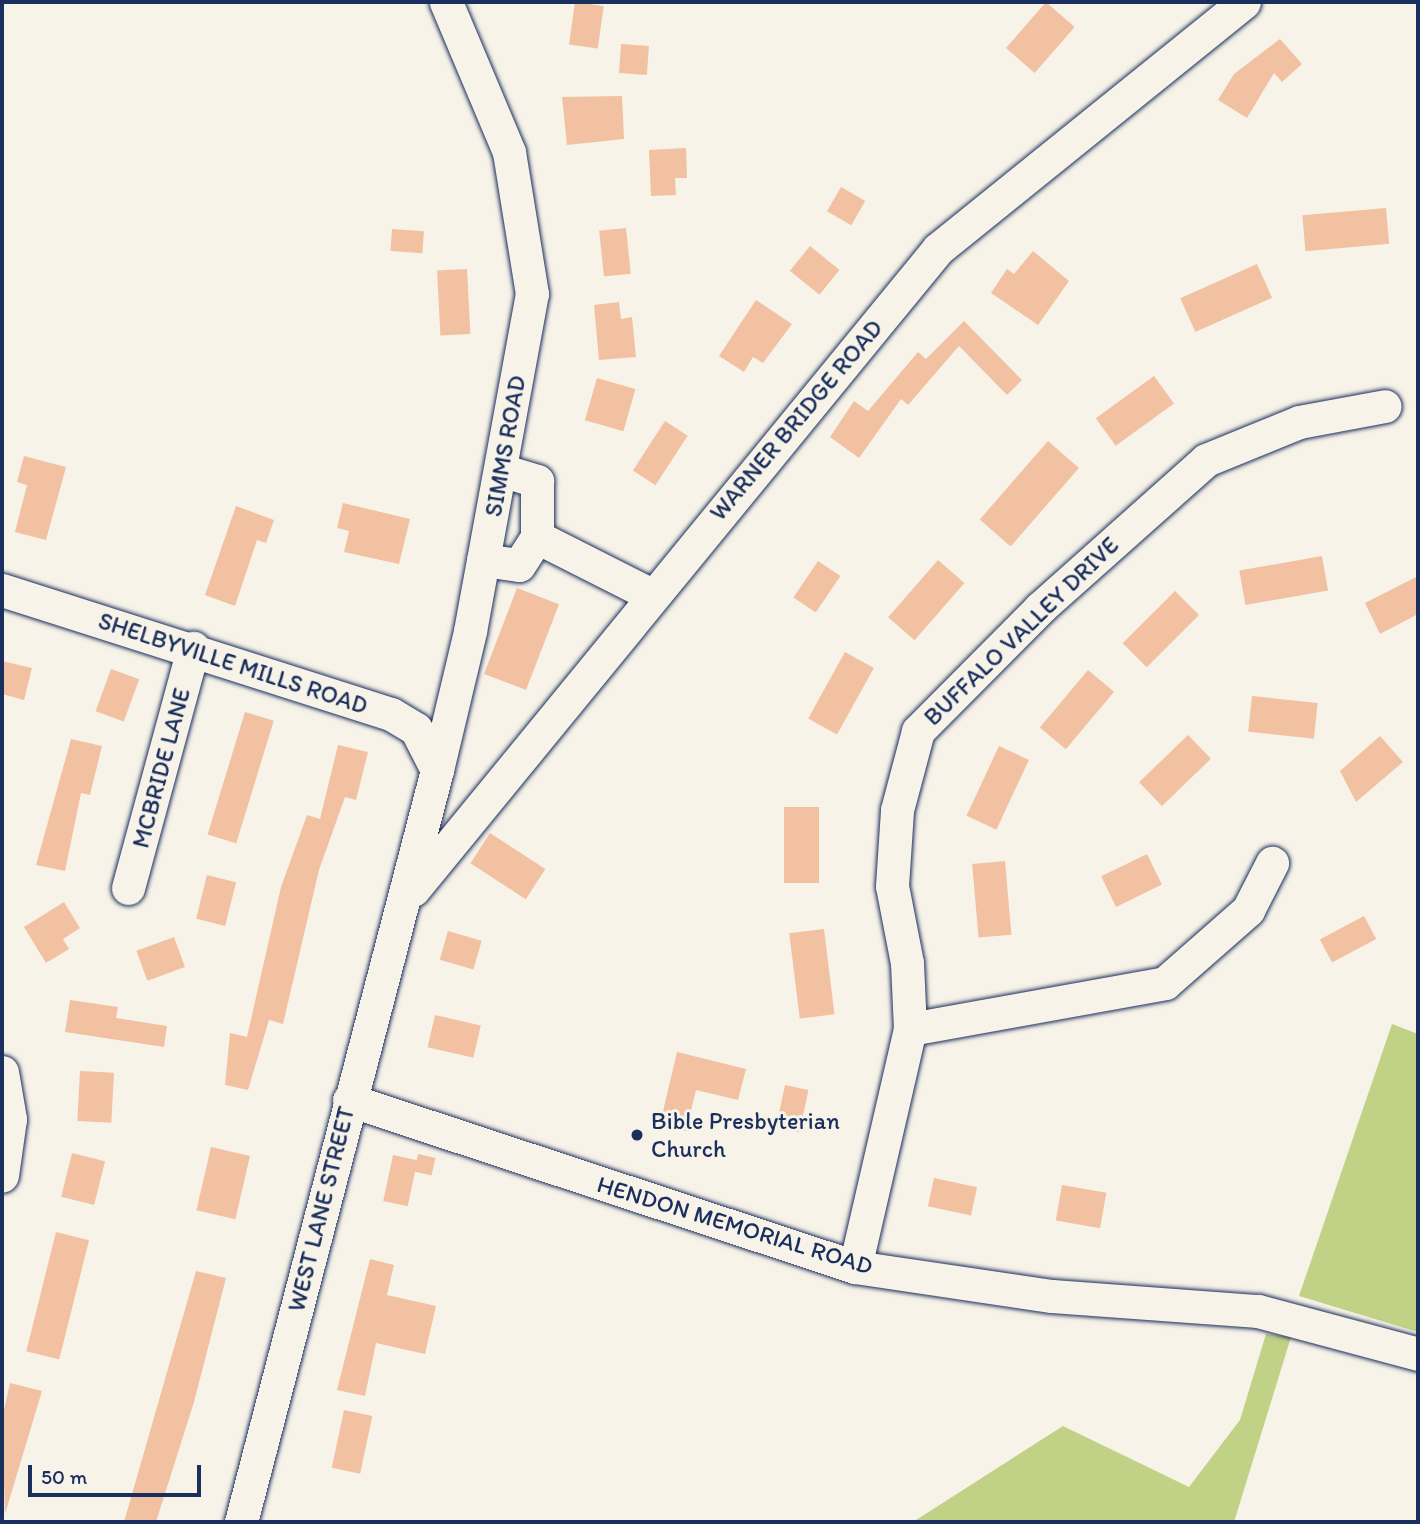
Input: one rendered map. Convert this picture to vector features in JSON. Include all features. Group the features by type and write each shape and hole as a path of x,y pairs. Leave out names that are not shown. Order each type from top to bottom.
{"street":[{"name":"SIMMS ROAD","path":"407,897 483,560 532,293 509,152 446,2"},
{"name":"WARNER BRIDGE ROAD","path":"407,897 938,249 1244,2"},
{"name":"BUFFALO VALLEY DRIVE","path":"855,1267 910,1029 892,886 897,810 918,731 1040,608 1206,460 1299,422 1385,407"},
{"path":"483,560 519,565 537,537 537,481 501,470"},
{"path":"537,537 652,595"},
{"name":"SHELBYVILLE MILLS ROAD","path":"2,590 193,648 391,714 416,729 437,770"},
{"name":"MCBRIDE LANE","path":"128,888 193,648"},
{"path":"910,1029 1165,983 1248,910 1272,863"},
{"name":"WEST LANE STREET","path":"241,1522 349,1100 407,897"},
{"path":"2,1072 10,1119 2,1175"},
{"name":"HENDON MEMORIAL ROAD","path":"349,1100 855,1267 1052,1296 1258,1311 1418,1354"}],"green space":[{"path":"1392,1024 1418,1034 1418,1332 1299,1296"},
{"path":"1266,1334 1291,1337 1234,1522 913,1522 1063,1426 1189,1487 1240,1420"}],"building":[{"path":"575,2 604,6 598,49 569,45"},
{"path":"1046,2 1075,27 1035,73 1006,48"},
{"path":"1280,39 1302,64 1282,82 1274,73 1247,118 1218,100 1234,74"},
{"path":"621,44 649,46 647,75 619,73"},
{"path":"622,96 624,139 567,145 562,97"},
{"path":"686,148 687,178 675,178 676,195 651,196 649,150"},
{"path":"841,187 865,201 851,225 827,211"},
{"path":"1386,208 1389,244 1305,251 1302,215"},
{"path":"626,228 631,274 604,277 599,231"},
{"path":"392,229 424,231 422,253 390,251"},
{"path":"810,246 840,270 819,295 790,271"},
{"path":"1033,251 1069,281 1038,325 991,293 1007,269 1014,274"},
{"path":"1257,264 1272,298 1195,332 1180,298"},
{"path":"467,269 470,334 440,335 437,271"},
{"path":"756,300 792,324 763,363 753,357 744,372 719,356"},
{"path":"619,302 621,319 632,317 636,357 599,360 594,305"},
{"path":"964,321 1022,380 1007,395 959,346 908,405 901,399 859,458 830,437 854,401 868,411 918,352 926,359"},
{"path":"1154,376 1174,404 1116,446 1096,418"},
{"path":"597,378 635,389 623,431 585,420"},
{"path":"665,421 688,436 656,485 633,470"},
{"path":"1048,441 1079,468 1011,546 980,519"},
{"path":"24,456 66,467 46,540 15,532 27,485 17,482"},
{"path":"343,503 410,519 399,564 344,552 349,531 337,528"},
{"path":"236,506 274,520 266,543 257,540 235,606 205,595"},
{"path":"1322,556 1328,590 1245,605 1239,571"},
{"path":"938,560 964,583 915,640 888,617"},
{"path":"818,561 840,576 816,613 793,597"},
{"path":"1418,576 1418,614 1380,634 1365,603"},
{"path":"517,588 559,604 526,690 484,674"},
{"path":"1175,591 1199,615 1147,667 1123,643"},
{"path":"845,652 874,668 837,734 808,718"},
{"path":"2,661 32,668 24,700 2,694"},
{"path":"111,669 139,679 124,722 96,711"},
{"path":"1088,670 1114,692 1066,749 1040,727"},
{"path":"1252,696 1318,703 1314,739 1248,732"},
{"path":"245,712 274,721 236,843 208,834"},
{"path":"1188,735 1211,759 1162,806 1139,782"},
{"path":"1380,736 1403,762 1356,802 1340,771"},
{"path":"71,739 102,746 90,795 81,793 65,871 36,865"},
{"path":"338,745 368,752 356,800 345,797 319,870 283,1024 269,1020 248,1090 225,1085 230,1033 247,1037 281,887 307,815 320,819"},
{"path":"999,746 1029,760 996,830 966,816"},
{"path":"784,807 819,807 819,883 784,883"},
{"path":"490,833 545,869 526,899 470,863"},
{"path":"1147,854 1162,885 1116,907 1101,876"},
{"path":"1005,861 1011,935 979,938 972,864"},
{"path":"207,875 236,882 225,926 196,919"},
{"path":"64,902 80,928 63,939 69,949 46,963 24,927"},
{"path":"1364,916 1376,939 1332,962 1320,939"},
{"path":"824,929 834,1014 800,1019 789,933"},
{"path":"448,931 482,941 473,969 440,960"},
{"path":"174,937 185,967 147,981 136,951"},
{"path":"70,1000 118,1007 116,1018 167,1026 164,1047 65,1032"},
{"path":"435,1015 481,1026 473,1058 428,1047"},
{"path":"677,1052 746,1069 738,1100 696,1090 686,1131 660,1124"},
{"path":"80,1071 114,1073 111,1123 77,1121"},
{"path":"785,1085 808,1090 800,1132 776,1127"},
{"path":"211,1147 250,1156 235,1219 196,1210"},
{"path":"72,1153 105,1161 94,1205 61,1197"},
{"path":"418,1154 436,1158 431,1176 414,1172"},
{"path":"393,1155 417,1160 408,1206 383,1201"},
{"path":"934,1178 977,1187 971,1216 928,1206"},
{"path":"1062,1185 1106,1193 1100,1228 1056,1220"},
{"path":"56,1232 89,1240 59,1360 26,1351"},
{"path":"370,1259 394,1265 387,1295 436,1306 425,1354 376,1343 365,1396 337,1390"},
{"path":"196,1271 226,1278 194,1402 156,1522 124,1522"},
{"path":"10,1383 42,1391 5,1514 2,1419"},
{"path":"344,1410 372,1416 360,1474 332,1468"}],"place":[{"name":"Bible Presbyterian Church","path":"637,1135"}]}
